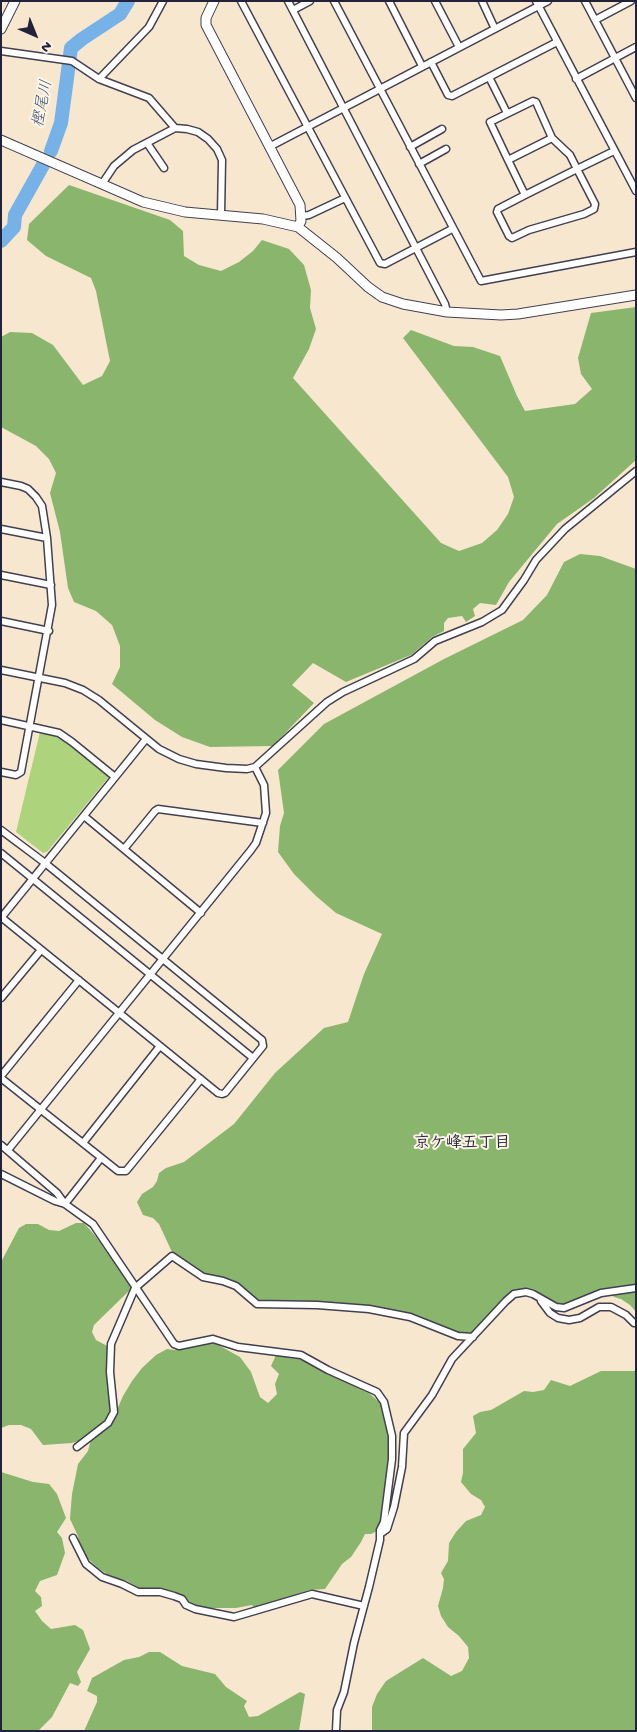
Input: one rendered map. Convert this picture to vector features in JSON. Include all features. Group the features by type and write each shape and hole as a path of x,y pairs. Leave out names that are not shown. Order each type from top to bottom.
{"street":[{"path":"1,29 15,1"},
{"path":"99,79 149,27 163,1"},
{"path":"214,1 206,18 206,25 300,205 302,216 298,227"},
{"path":"241,1 380,263 385,264 452,229"},
{"path":"288,1 445,304 447,312"},
{"path":"293,10 310,1"},
{"path":"334,1 452,229 481,281 636,252"},
{"path":"389,1 422,66"},
{"path":"435,1 459,47"},
{"path":"482,1 495,29"},
{"path":"269,147 495,29 537,4 548,1"},
{"path":"585,1 636,98"},
{"path":"595,20 631,1"},
{"path":"537,4 636,192"},
{"path":"431,62 448,95 452,96 557,42"},
{"path":"576,78 636,47"},
{"path":"1,51 72,61 99,79 148,98 176,128"},
{"path":"490,77 507,114"},
{"path":"525,195 489,124 491,121 533,100 552,138 567,151 577,169 595,204 594,209 584,214 529,230 512,238 509,236 497,212 498,209 577,169 614,151"},
{"path":"102,184 114,166 133,150 176,128 187,129 198,132 216,149 222,160 220,215"},
{"path":"410,147 442,129"},
{"path":"508,160 552,138"},
{"path":"1,140 143,202 207,215 276,221 298,227 368,287 382,296 404,304 447,312 501,315 518,314 636,295"},
{"path":"147,143 164,168"},
{"path":"419,164 446,149"},
{"path":"302,216 309,215 345,198"},
{"path":"1,670 65,683 83,690 99,700 146,739 168,754 196,764 240,770 255,767 327,702 343,692 414,659 435,641 482,622 502,610 536,560 565,530 636,471"},
{"path":"1,482 21,486 32,492 42,506 47,538 52,613 31,725 20,772 16,775 1,772"},
{"path":"1,529 47,538"},
{"path":"1,575 51,585"},
{"path":"1,621 49,631"},
{"path":"1,720 31,725 63,736 115,777"},
{"path":"1,830 45,863 262,1040 263,1046 222,1094 200,1079 1,917 45,863 84,816 146,739"},
{"path":"8,1150 256,843 266,813 264,785 255,767"},
{"path":"124,849 158,809 263,823"},
{"path":"84,816 201,913"},
{"path":"1,853 253,1058"},
{"path":"1,998 41,950"},
{"path":"79,980 1,1077 41,1110 118,1171 126,1171 200,1079"},
{"path":"83,1143 160,1046"},
{"path":"1,1145 57,1192 65,1204"},
{"path":"65,1204 101,1158"},
{"path":"1,1174 55,1201 65,1204 93,1224 174,1344 179,1346 213,1339 238,1348 300,1355 377,1392 384,1402 392,1436 392,1459 384,1522 380,1530 344,1692 337,1710 336,1731"},
{"path":"77,1447 108,1423 114,1412 110,1372 111,1344 135,1288 172,1256 203,1277 223,1280 236,1286 257,1304 317,1305 369,1309 410,1317 458,1336 474,1337"},
{"path":"380,1534 387,1529 394,1507 402,1467 404,1433 432,1395 452,1359 514,1294 526,1292 556,1307 564,1308 601,1293 636,1288"},
{"path":"539,1298 550,1313 558,1318 569,1320 580,1318 599,1307 611,1307 636,1323"},
{"path":"73,1538 86,1564 102,1577 138,1592 160,1592 174,1596 182,1599 186,1605 195,1609 234,1617 312,1594 364,1606"}],"green space":[{"path":"69,185 170,220 183,231 184,256 199,265 221,271 239,262 253,251 262,240 289,249 304,265 311,290 310,308 316,329 309,349 293,378 441,543 459,551 482,543 497,530 508,514 514,497 508,477 403,338 411,330 454,346 473,347 500,356 525,411 575,404 592,389 581,374 578,358 591,313 636,307 636,460 594,498 557,524 509,582 496,605 480,603 473,609 475,616 466,622 462,616 448,618 444,623 444,631 432,637 411,655 346,682 313,663 292,685 314,703 273,746 210,747 182,737 155,720 112,684 120,667 120,646 112,625 96,611 74,602 68,588 60,532 50,493 56,473 49,459 36,446 1,427 1,337 10,332 32,333 53,345 83,385 102,376 110,361 96,291 91,278 46,256 27,240 29,224"},
{"path":"580,554 600,556 636,569 636,1312 630,1305 614,1297 606,1290 573,1303 558,1306 526,1290 519,1290 510,1294 474,1333 459,1335 409,1313 384,1312 334,1304 295,1301 280,1303 259,1302 250,1298 237,1283 227,1278 202,1273 172,1252 159,1224 153,1218 143,1215 137,1202 142,1194 153,1187 159,1173 166,1168 184,1162 234,1124 275,1073 324,1028 348,1022 364,974 382,934 336,913 294,874 278,852 280,826 284,813 278,770 324,724 444,659 523,620 547,595 564,562"},
{"path":"40,732 71,744 109,775 47,852 43,853 16,832"},
{"path":"76,1223 84,1223 97,1238 132,1288 94,1325 92,1332 96,1340 109,1347 111,1415 101,1428 79,1441 43,1445 31,1429 21,1425 9,1425 1,1428 1,1262 19,1228 26,1224 38,1224 49,1230 59,1231"},
{"path":"213,1342 240,1357 251,1372 260,1397 268,1403 277,1394 275,1384 279,1374 271,1366 276,1355 299,1357 310,1361 339,1379 370,1394 379,1402 384,1412 389,1437 389,1458 382,1520 377,1531 365,1534 351,1557 342,1564 325,1589 309,1590 255,1609 252,1605 236,1608 209,1608 193,1605 184,1597 174,1592 144,1591 127,1581 111,1577 81,1552 78,1536 70,1519 72,1494 78,1464 88,1451 91,1439 110,1426 132,1381 156,1355 167,1349 175,1350"},
{"path":"601,1371 636,1371 636,1731 372,1731 372,1707 377,1694 386,1681 423,1658 451,1676 462,1671 469,1658 468,1647 448,1627 441,1616 438,1606 444,1579 441,1573 448,1561 449,1543 466,1521 481,1515 485,1507 481,1500 471,1494 461,1482 463,1449 476,1433 473,1416 480,1412 491,1410 524,1391 544,1390 551,1380 570,1386"},
{"path":"1,1472 33,1482 49,1484 57,1494 66,1518 57,1532 62,1538 65,1553 57,1575 40,1581 35,1591 41,1597 42,1606 35,1611 51,1629 75,1625 83,1630 90,1649 77,1672 81,1682 78,1686 70,1683 52,1717 38,1731 1,1731"},
{"path":"149,1652 160,1652 182,1666 215,1674 226,1687 247,1701 244,1706 249,1717 258,1716 300,1692 305,1694 299,1731 84,1731 97,1702 97,1696 87,1691 92,1678 124,1660 139,1657"}],"waterway":[{"name":"樫尾川","path":"51,151 61,123 71,48 120,14 128,1"},
{"name":"樫尾川","path":"1,241 14,227 15,215 43,165"}],"district":[{"name":"京ケ峰五丁目","path":"462,1145"}]}
